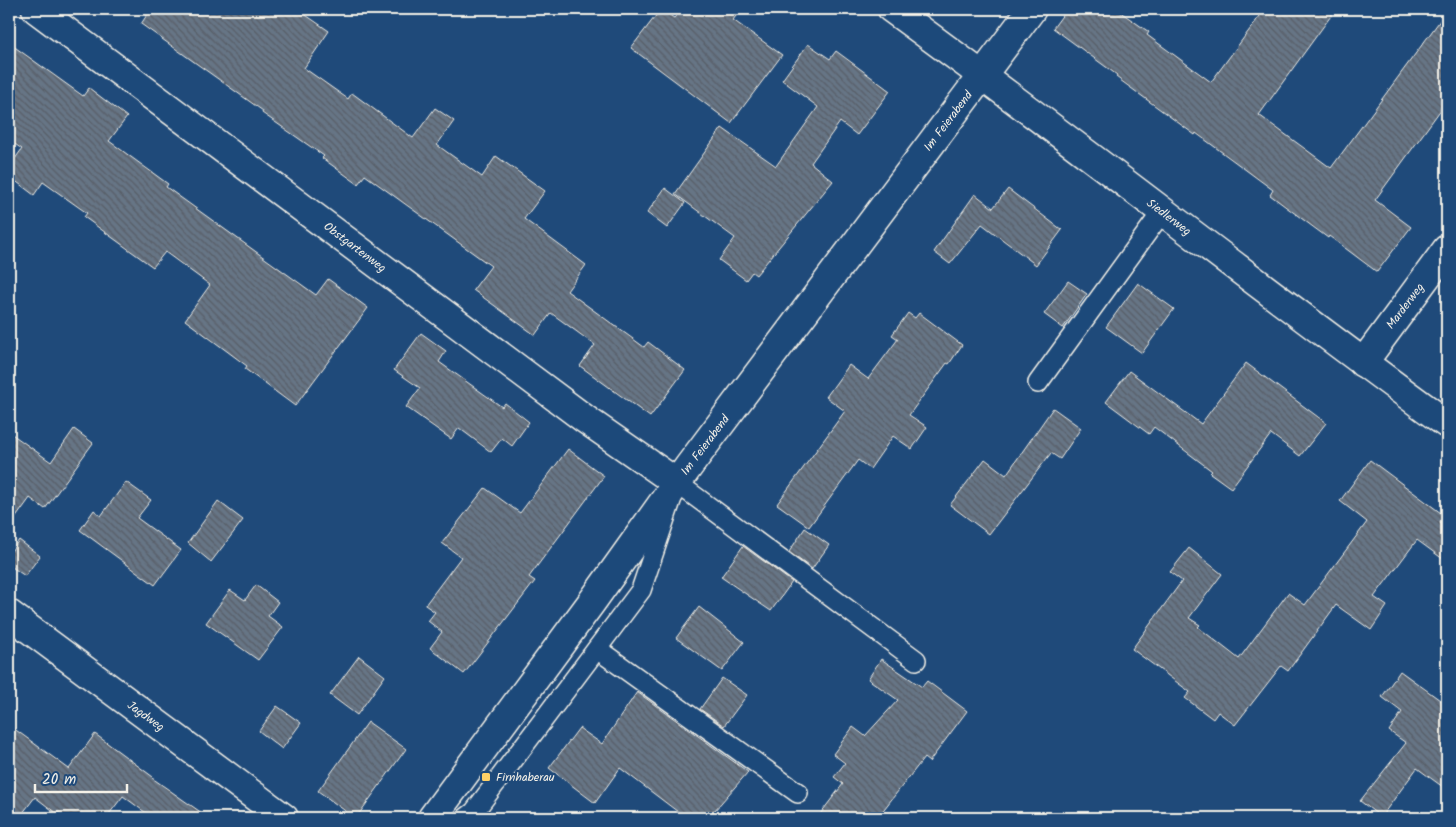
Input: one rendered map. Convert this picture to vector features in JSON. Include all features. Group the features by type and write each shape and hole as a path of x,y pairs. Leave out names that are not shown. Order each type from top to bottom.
{"street":[{"name":"Obstgartenweg","path":"36,9 585,419 677,483"},
{"name":"Siedlerweg","path":"892,9 1447,424"},
{"name":"Im Feierabend","path":"432,818 677,483 1032,9"},
{"name":"Marderweg","path":"1362,362 1447,248"},
{"name":"Jagdweg","path":"9,614 284,818"}],"lane":[{"path":"1038,383 1162,212"},
{"path":"466,818 474,812 641,590 677,483 916,660"},
{"path":"597,648 798,793"}],"building":[{"path":"151,9 297,9 329,31 304,68 348,99 352,93 413,138 435,108 454,121 437,145 482,177 496,156 545,191 524,219 586,265 567,291 644,347 648,342 685,370 650,417 580,366 595,345 551,313 535,335 473,290 491,266 365,175 358,184 322,158 324,156 262,113 263,111 141,24"},
{"path":"661,9 674,18 682,9 741,9 733,20 782,55 731,123 631,48"},
{"path":"1067,9 1116,9 1149,32 1147,35 1211,82 1265,9 1336,9 1259,115 1331,168 1447,11 1447,101 1375,200 1411,227 1377,272 1270,195 1273,190 1116,77 1117,75 1053,28"},
{"path":"9,43 83,96 89,88 127,117 109,141 168,184 166,187 316,295 328,279 368,308 295,406 245,369 247,366 185,320 210,285 165,252 153,267 84,217 87,213 43,182 34,195 9,176 9,167 22,149 9,140"},
{"path":"808,44 830,59 836,51 890,91 857,135 840,122 811,163 833,181 756,275 752,272 746,280 719,260 735,238 675,194 722,128 776,166 818,107 782,80"},
{"path":"665,188 685,203 667,228 647,213"},
{"path":"1008,189 1062,230 1036,265 982,224 950,264 934,252 975,194 993,208"},
{"path":"1068,281 1087,294 1063,328 1044,314"},
{"path":"1138,283 1174,309 1142,353 1106,327"},
{"path":"908,313 915,318 919,313 962,345 909,415 927,427 912,449 893,436 870,469 858,460 809,527 777,504 845,411 826,397 849,365 868,379 898,339 892,335"},
{"path":"421,333 446,351 439,362 502,407 505,403 529,422 512,446 502,438 491,452 459,428 451,439 406,407 420,388 394,370"},
{"path":"1246,363 1326,423 1300,456 1271,434 1231,488 1210,473 1212,471 1154,427 1149,434 1106,402 1129,371 1201,424"},
{"path":"1053,408 1081,428 1060,459 1051,453 989,534 950,505 985,459 1006,475"},
{"path":"74,429 93,443 45,509 30,498 9,527 9,432 51,462"},
{"path":"568,449 604,476 529,577 535,581 464,674 430,648 442,632 428,621 435,612 425,605 461,557 442,543 485,488 520,513"},
{"path":"1370,460 1445,516 1440,523 1447,528 1447,562 1417,540 1374,597 1387,606 1371,630 1336,605 1288,671 1281,666 1235,725 1218,712 1213,719 1185,698 1190,692 1132,649 1182,581 1170,572 1189,548 1222,574 1189,618 1200,625 1198,627 1239,659 1288,593 1305,605 1367,522 1340,501"},
{"path":"126,482 151,500 137,518 181,550 155,585 80,530 94,510 101,516"},
{"path":"218,501 243,520 211,562 188,543"},
{"path":"805,528 829,545 812,569 789,552"},
{"path":"19,540 40,556 25,576 9,565 9,554"},
{"path":"743,546 792,582 771,611 721,577"},
{"path":"256,585 278,602 268,616 283,627 258,660 206,623 230,590 245,600"},
{"path":"699,607 744,642 722,671 676,638"},
{"path":"359,656 385,676 357,715 330,695"},
{"path":"881,659 922,687 927,681 967,711 929,762 924,758 877,818 817,818 843,784 834,777 845,763 833,754 853,727 865,736 898,700 868,679"},
{"path":"1400,671 1447,705 1447,790 1417,768 1381,817 1360,801 1406,743 1389,731 1402,712 1382,697"},
{"path":"722,678 747,695 724,726 700,709"},
{"path":"637,692 748,772 708,818 686,818 620,768 595,803 549,768 579,728 602,744"},
{"path":"277,706 301,723 282,749 259,731"},
{"path":"368,722 406,749 355,818 318,791"},
{"path":"9,725 69,769 95,734 152,778 209,818 153,818 123,796 106,818 66,818 35,797 19,818 9,818"}],"place":[{"name":"Firnhaberau","path":"486,777"}]}
